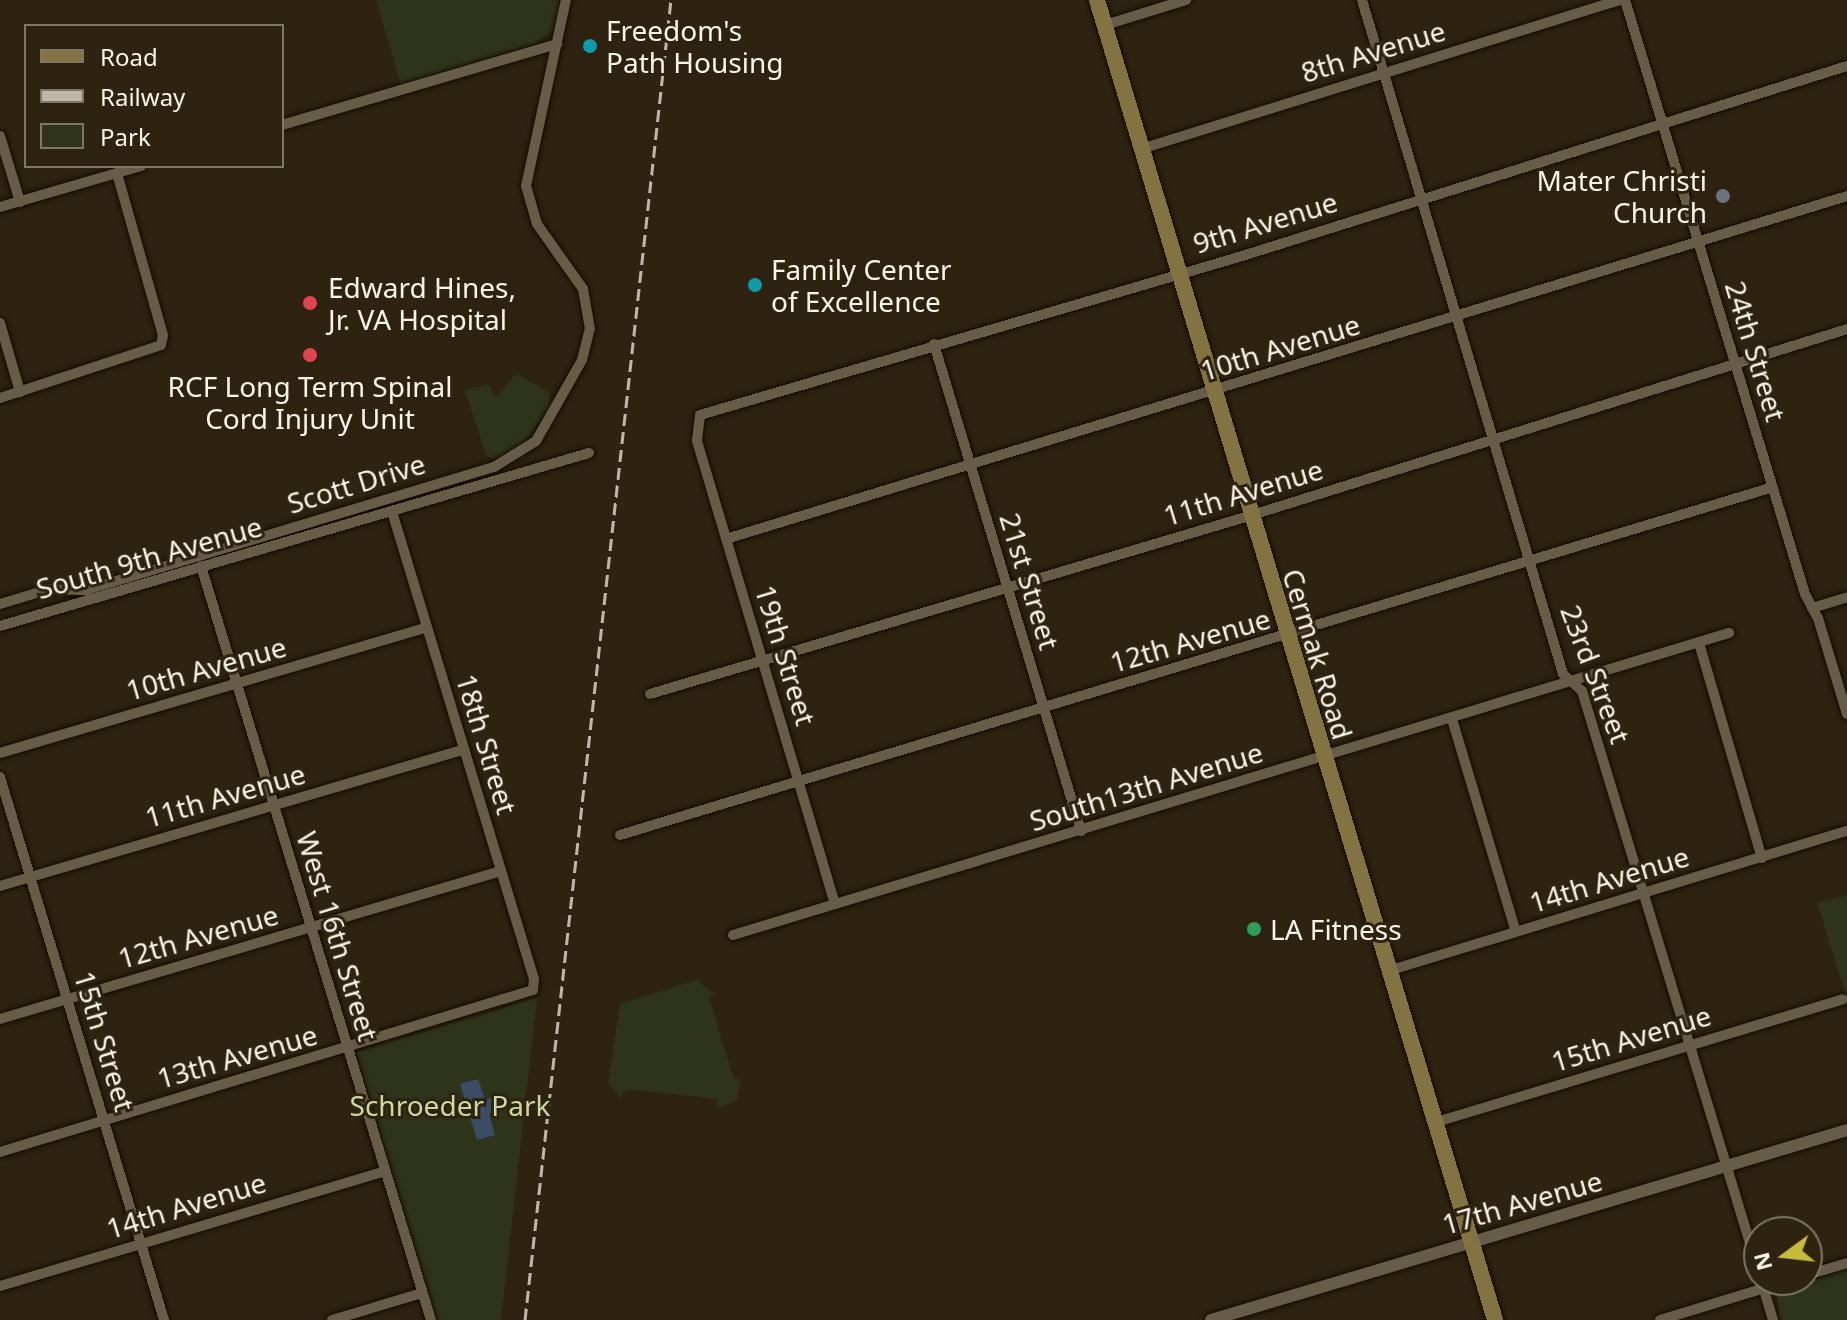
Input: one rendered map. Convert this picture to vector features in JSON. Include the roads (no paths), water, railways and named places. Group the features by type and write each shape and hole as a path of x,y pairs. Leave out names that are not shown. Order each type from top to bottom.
{"main road":[{"name":"Cermak Road","path":"1097,0 1386,972 1495,1320"}],"street":[{"name":"Scott Drive","path":"0,604 50,589 86,590 484,470 508,461 536,441 582,360 590,329 583,289 537,224 526,186 566,0"},
{"path":"1105,25 1186,0"},
{"name":"23rd Street","path":"1362,0 1563,674 1582,691 1743,1219"},
{"name":"8th Avenue","path":"1141,149 1622,0"},
{"name":"24th Street","path":"1622,0 1847,714"},
{"path":"284,124 557,44"},
{"name":"9th Avenue","path":"697,419 711,409 1178,273 1847,66"},
{"path":"0,136 20,202"},
{"path":"0,207 134,168"},
{"path":"0,398 161,345 163,334 117,173"},
{"name":"10th Avenue","path":"726,539 1214,393 1847,196"},
{"path":"0,323 20,392"},
{"name":"11th Avenue","path":"650,694 1249,516 1847,329"},
{"name":"21st Street","path":"934,344 1081,831"},
{"name":"19th Street","path":"697,419 697,440 835,904"},
{"name":"South 9th Avenue","path":"0,626 589,453"},
{"name":"12th Avenue","path":"620,835 1286,637 1773,487"},
{"name":"18th Street","path":"392,511 501,871 533,990"},
{"name":"West 16th Street","path":"201,566 431,1320"},
{"path":"1812,608 1847,597"},
{"name":"10th Avenue","path":"0,753 426,628"},
{"path":"1572,682 1729,633"},
{"path":"1699,643 1762,858"},
{"name":"South13th Avenue","path":"733,935 1572,682"},
{"path":"1452,719 1516,932"},
{"name":"11th Avenue","path":"0,886 464,749"},
{"name":"15th Street","path":"0,777 164,1320"},
{"name":"14th Avenue","path":"1386,972 1847,831"},
{"name":"12th Avenue","path":"0,1019 501,871"},
{"name":"13th Avenue","path":"0,1152 533,990"},
{"name":"15th Avenue","path":"1433,1123 1843,999"},
{"name":"17th Avenue","path":"1211,1320 1228,1318 1470,1242 1728,1169 1847,1130"},
{"name":"14th Avenue","path":"0,1286 385,1171"},
{"path":"1823,1270 1847,1263"},
{"path":"1660,1320 1743,1291"},
{"path":"332,1320 422,1293"},
{"path":"1766,1296 1773,1320"}],"water":[{"path":"478,1079 485,1099 498,1096 502,1110 489,1114 495,1135 477,1140 460,1084"}],"railway":[{"path":"525,1320 671,0"}],"place":[{"name":"Freedom's Path Housing","path":"590,46"},
{"name":"Mater Christi Church","path":"1723,196"},
{"name":"Family Center of Excellence","path":"755,285"},
{"name":"Edward Hines, Jr. VA Hospital","path":"310,303"},
{"name":"RCF Long Term Spinal Cord Injury Unit","path":"310,355"},
{"name":"LA Fitness","path":"1254,929"}],"park label":[{"name":"Schroeder Park","path":"450,1105"}]}
